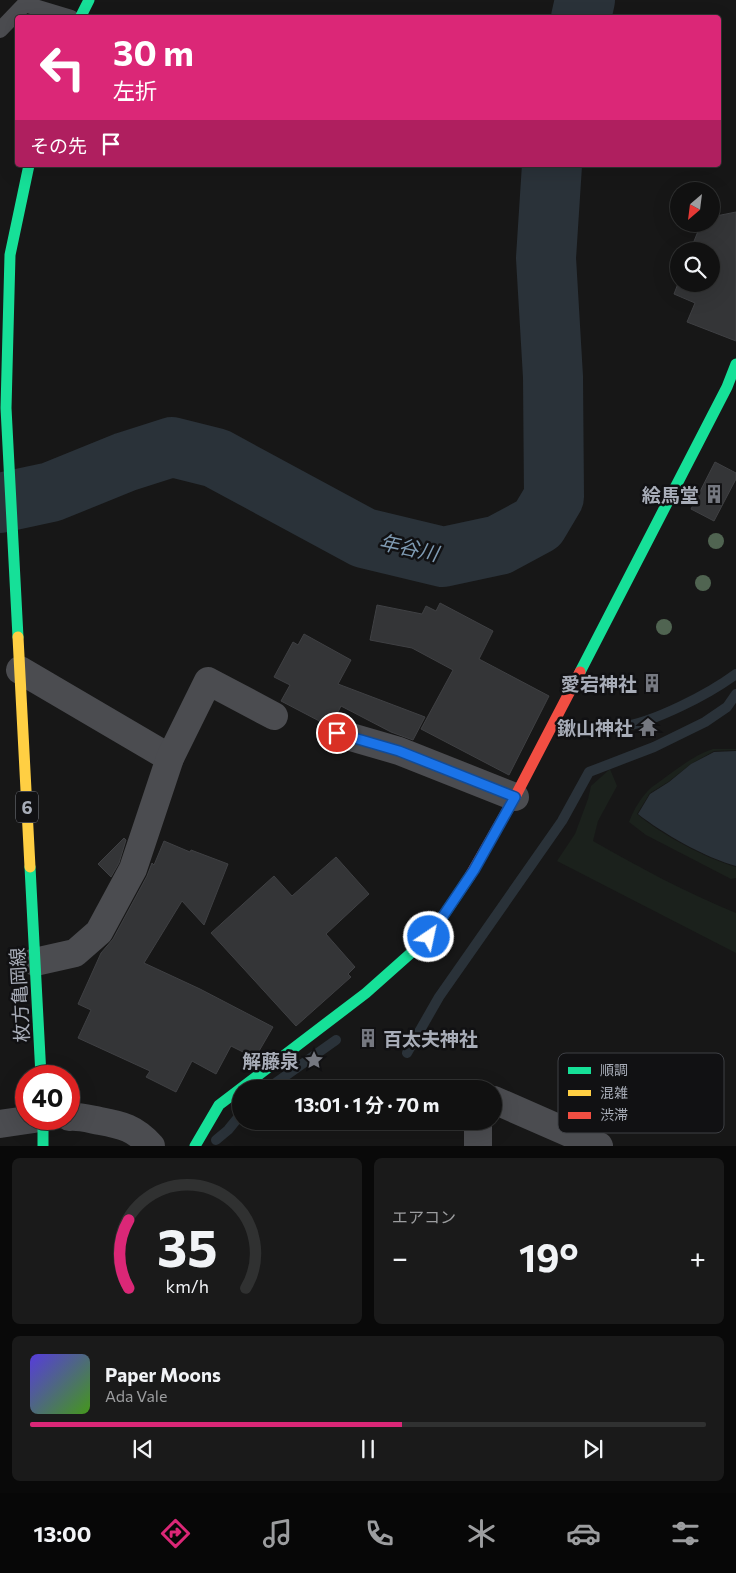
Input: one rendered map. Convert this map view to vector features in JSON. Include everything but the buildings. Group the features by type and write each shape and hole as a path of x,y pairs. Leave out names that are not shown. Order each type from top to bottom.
{"main road":[{"path":"82,15 89,0"},
{"name":"枚方亀岡線","path":"29,167 10,254 6,408 40,1065"},
{"path":"194,1146 219,1105 366,993 429,937 474,870 515,797 727,387 736,364"},
{"path":"43,1130 44,1146"}],"street":[{"path":"20,670 170,758"},
{"path":"35,962 75,953 99,932 133,869 170,758 208,681 274,716"},
{"path":"337,733 399,751 515,797"},
{"path":"502,1103 558,1128"},
{"path":"80,1116 125,1126 142,1136 151,1146"},
{"path":"0,1124 15,1122"},
{"path":"478,1130 478,1146"},
{"path":"570,1133 600,1146"}],"lane":[{"path":"0,30 25,4 61,15"}],"shaded area":[{"path":"713,749 736,750 714,751 691,764 650,793 637,814 684,845 736,867 736,878 731,879 646,835 629,822 638,803 652,787 689,761"},
{"path":"736,751 736,866 711,857 685,844 638,814 650,794 669,782 691,764 714,752"},
{"path":"610,769 617,786 598,821 593,841 664,880 736,913 736,953 557,861 575,834 591,786"}],"waterway":[{"name":"年谷川","path":"582,15 585,0"},
{"name":"年谷川","path":"0,503 51,492 125,462 172,447 216,458 364,538 443,557 499,545 538,524 554,497 553,377 546,258 552,167"},
{"path":"600,728 633,724 664,714 696,699 736,674"},
{"path":"407,1053 439,997 562,821 589,772 654,747 705,722 727,707 736,694"},
{"path":"280,1080 336,1040"},
{"path":"216,1140 232,1125"}],"traffic: fast":[{"path":"82,15 89,0"},
{"path":"18,637 6,408 10,255 29,167"},
{"path":"580,672 727,387 736,364"},
{"path":"30,867 40,1065"},
{"path":"195,1146 219,1105 366,993 429,937 470,876"},
{"path":"43,1130 43,1146"}],"traffic: slow":[{"path":"18,637 30,867"}],"traffic: jam":[{"path":"470,876 515,797 580,672"}],"place":[{"name":"絵馬堂","path":"714,494"},
{"name":"愛宕神社","path":"652,683"},
{"name":"鍬山神社","path":"648,727"},
{"name":"百太夫神社","path":"368,1038"},
{"name":"解藤泉","path":"314,1060"}],"route":[{"path":"337,733 399,751 515,797 474,870 429,937"}]}
